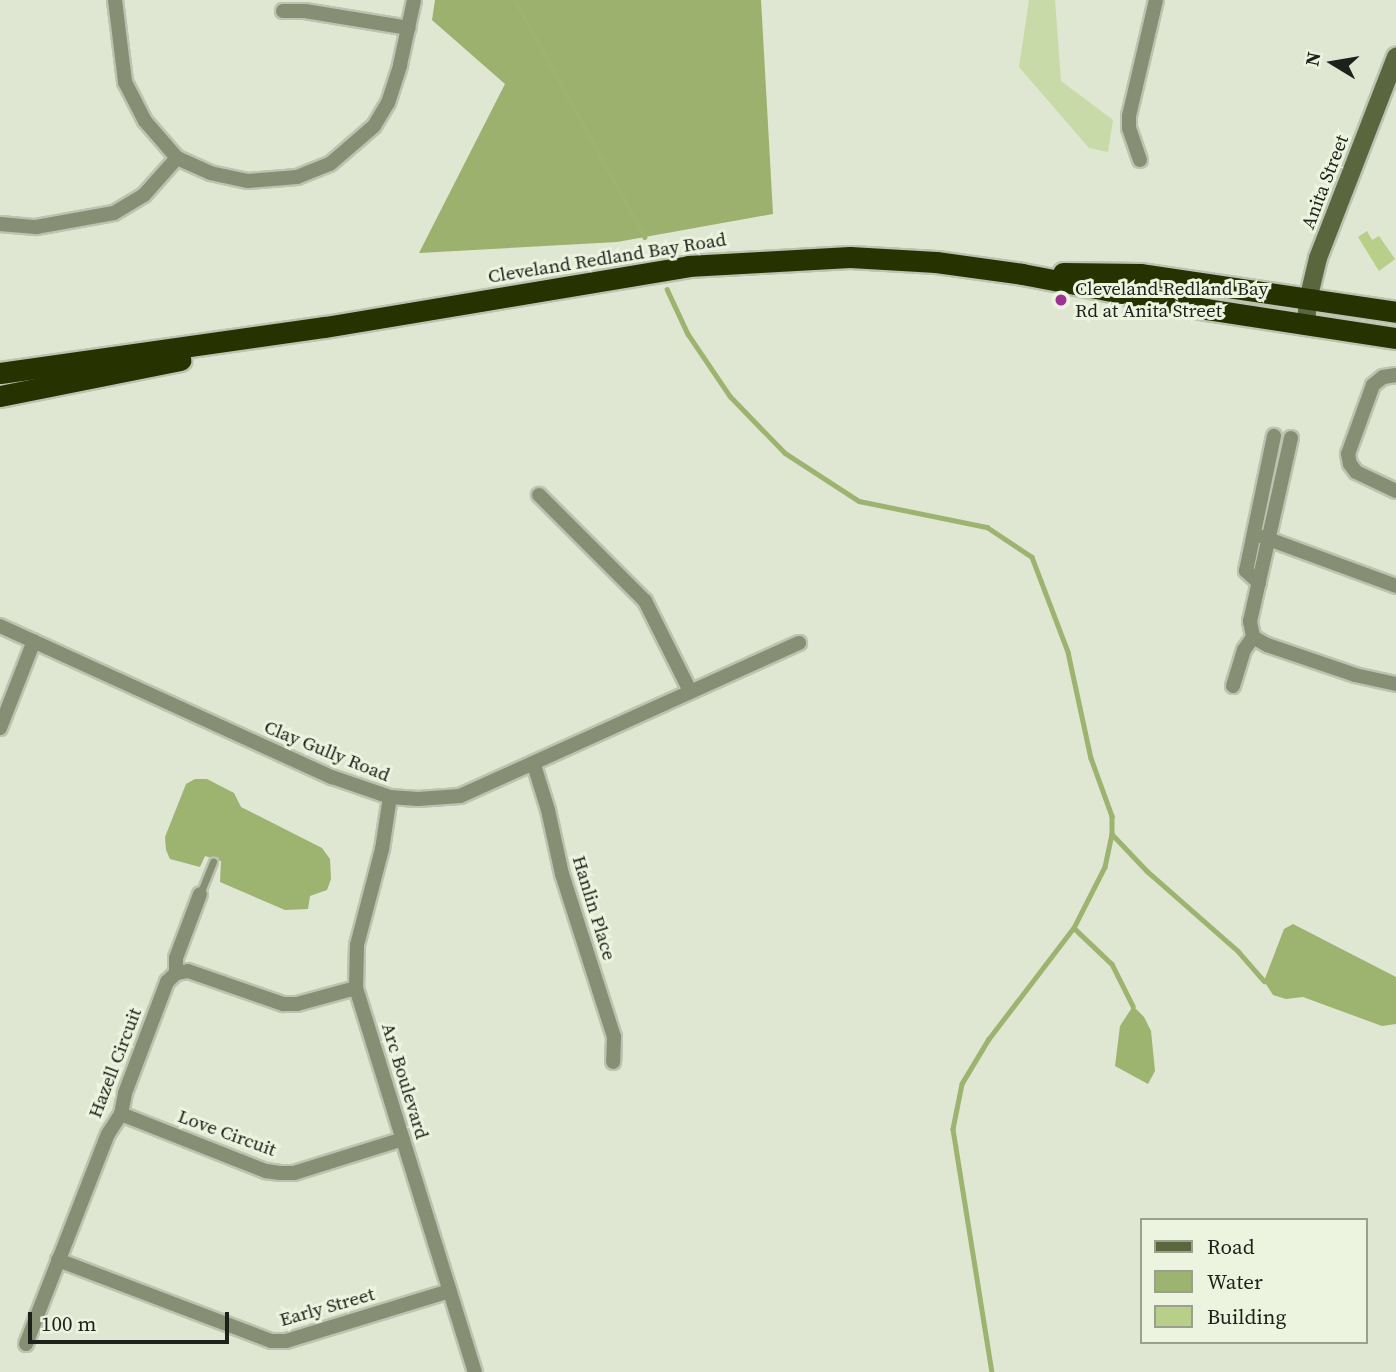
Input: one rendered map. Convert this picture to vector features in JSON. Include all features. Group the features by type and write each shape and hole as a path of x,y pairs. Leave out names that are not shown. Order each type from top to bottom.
{"highway":[{"name":"Cleveland Redland Bay Road","path":"0,373 325,327 664,269 751,260 850,257 936,262 1022,274 1140,298 1396,338"},
{"name":"Cleveland Redland Bay Road","path":"1022,274 1140,274 1396,312"},
{"name":"Cleveland Redland Bay Road","path":"0,396 148,367 325,327"}],"street":[{"path":"115,0 125,82 145,121 177,158 210,173 248,181 298,177 330,164 374,126 388,103 414,0"},
{"path":"1140,160 1129,128 1129,116 1156,0"},
{"path":"284,11 305,10 409,28"},
{"name":"Anita Street","path":"1306,326 1308,300 1318,258 1396,57"},
{"path":"0,224 36,227 114,213 145,195 177,158"},
{"path":"1396,375 1382,377 1373,385 1348,454 1349,464 1356,472 1396,491"},
{"path":"1259,583 1246,572 1274,436"},
{"path":"1233,686 1244,650 1253,637 1250,621 1291,438"},
{"path":"539,495 645,601 690,691"},
{"path":"1254,534 1396,586"},
{"name":"Clay Gully Road","path":"0,626 332,777 390,797 460,796 534,765 799,643"},
{"path":"1253,637 1267,645 1355,675 1396,684"},
{"path":"0,727 34,641"},
{"name":"Hanlin Place","path":"534,765 548,810 562,874 614,1037 613,1062"},
{"name":"Arc Boulevard","path":"390,797 382,849 357,945 356,988 475,1372"},
{"name":"Hazell Circuit","path":"26,1344 108,1134 121,1114 125,1093 167,982 176,973 176,958 200,894"},
{"path":"176,973 188,971 283,1004 297,1004 356,988"},
{"name":"Love Circuit","path":"121,1114 266,1171 280,1173 295,1173 403,1139"},
{"name":"Early Street","path":"58,1261 271,1342 286,1341 450,1291"}],"lane":[{"path":"200,894 213,861"}],"shaded area":[{"path":"435,0 761,0 773,214 617,242 419,253 505,84 432,20"},
{"path":"1029,0 1055,0 1061,81 1113,120 1108,152 1089,148 1019,67"}],"water":[{"path":"195,779 207,779 234,793 241,807 322,848 330,859 331,879 327,890 310,896 308,909 285,910 220,882 221,861 205,856 200,867 170,859 165,837 186,784"},
{"path":"1293,924 1396,977 1396,1024 1382,1026 1303,997 1286,999 1273,995 1264,981 1284,929"},
{"path":"1133,1006 1144,1017 1151,1031 1155,1071 1148,1084 1115,1066 1120,1026"}],"building":[{"path":"1367,231 1372,240 1379,236 1395,259 1379,271 1358,237"}],"waterway":[{"path":"515,0 645,237"},
{"path":"667,289 688,334 730,396 785,453 859,501 987,527 1032,557 1068,652 1091,758 1112,816 1112,834 1105,867 1074,928 989,1039 962,1084 953,1129 992,1372"},
{"path":"1112,834 1147,871 1238,951 1264,981"},
{"path":"1074,928 1112,964 1133,1006"}],"place":[{"name":"Cleveland Redland Bay Rd at Anita Street","path":"1061,300"}]}
